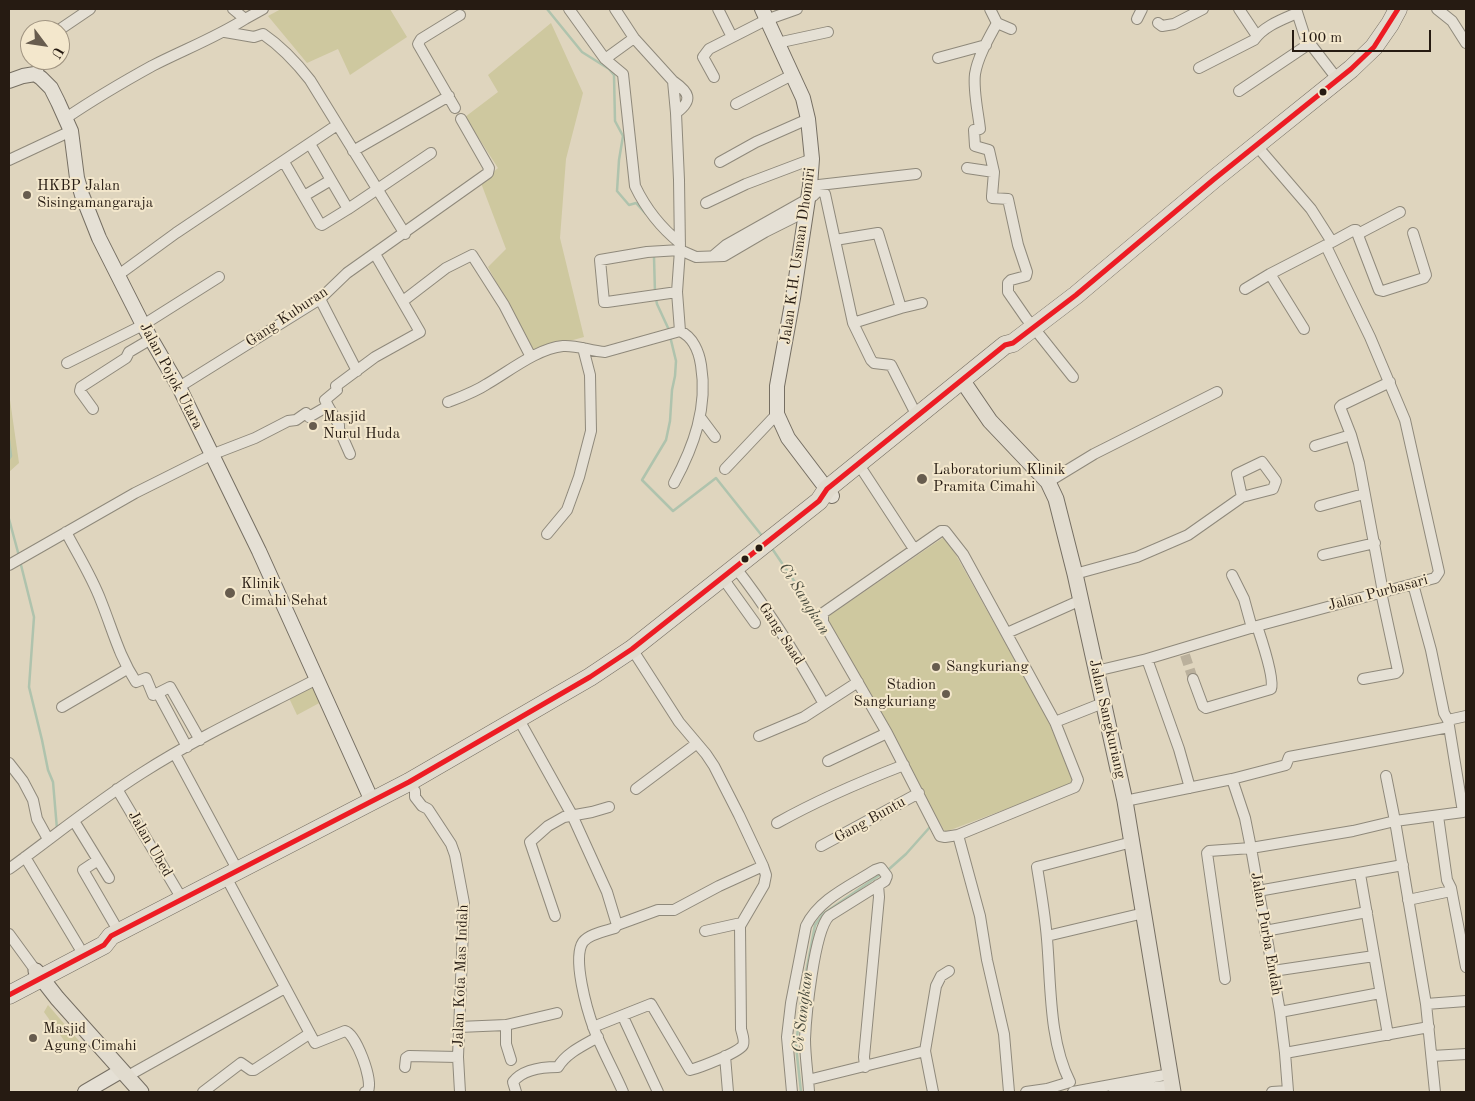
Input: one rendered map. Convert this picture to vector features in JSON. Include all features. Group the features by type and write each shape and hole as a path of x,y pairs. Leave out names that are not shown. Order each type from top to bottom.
{"highway":[{"path":"826,495 863,471 1005,345 1013,343 1076,295 1256,145 1338,80 1374,47 1398,9"},
{"path":"9,985 38,974 372,801 412,787 518,718 590,677 632,649 826,495 917,416 964,382"},
{"path":"9,995 38,974"}],"main road":[{"name":"Jalan K.H. Usman Dhomiri","path":"764,14 804,98 812,159 788,326 777,386 776,414 788,438 826,495"},
{"name":"Jalan Pojok Utara","path":"35,74 42,78 51,88 66,118 71,132 77,178 82,195 117,276 179,387 259,552 372,801"},
{"path":"9,81 35,74"},
{"name":"Jalan Sangkuriang","path":"964,382 990,420 1048,482 1056,499 1081,600 1125,801 1172,1086"},
{"path":"38,974 141,1092"},
{"path":"85,1092 124,1074"}],"street":[{"path":"70,23 90,9"},
{"path":"233,9 245,19"},
{"path":"66,118 104,93 153,66 225,32 264,9"},
{"path":"569,9 605,59 623,74 635,186 640,198 655,220 680,247 696,257 724,256 787,220 807,199 817,192 821,191 825,194 853,323 871,360 891,365 917,416"},
{"path":"615,9 634,38 673,81 676,113 680,247 672,334"},
{"path":"718,9 732,37"},
{"path":"714,77 703,57 709,49 732,37 764,14 797,9"},
{"path":"990,9 997,23 1011,29"},
{"path":"1137,19 1142,9"},
{"path":"1158,23 1166,26 1174,24 1203,9"},
{"path":"1239,9 1257,36"},
{"path":"1427,9 1436,9 1452,21 1466,43"},
{"path":"1199,68 1254,40 1277,22 1296,11 1309,44 1338,80"},
{"path":"455,108 418,44 421,39 460,15"},
{"path":"997,23 975,73 980,128 974,130 975,146 989,150 994,172 992,198 1008,199 1018,245 1027,272 1026,276 1011,280 1008,283 1008,292 1073,377"},
{"path":"225,32 254,36 263,34 288,53 310,80 405,234"},
{"path":"777,43 828,32"},
{"path":"605,59 634,38"},
{"path":"1239,91 1309,44"},
{"path":"938,58 986,45"},
{"path":"35,74 38,70"},
{"path":"736,104 792,75"},
{"path":"353,151 449,96"},
{"name":"Gang Kuburan","path":"179,387 320,298 347,273 405,234 489,172 489,168 461,119"},
{"path":"720,162 756,142 808,120"},
{"path":"117,276 337,125"},
{"path":"9,160 71,132"},
{"path":"310,144 348,209"},
{"name":"Jalan Purbasari","path":"1096,671 1184,652 1255,627 1435,578 1439,572 1409,436 1390,382 1329,244 1311,209 1256,145"},
{"path":"284,162 322,225 378,190 431,153"},
{"path":"706,203 746,184 812,159"},
{"path":"967,168 994,172"},
{"path":"807,199 916,174"},
{"path":"304,196 331,180"},
{"path":"1358,234 1400,212"},
{"path":"1245,289 1354,230 1358,234 1379,290 1383,291 1424,278 1426,275 1413,233"},
{"path":"835,240 878,233 901,308"},
{"path":"677,292 604,302 600,260 680,247"},
{"path":"350,454 339,425 325,400 337,390 336,386 378,356 420,332 375,254"},
{"path":"403,302 446,268 472,255 504,305 531,357"},
{"path":"1270,274 1304,328"},
{"path":"67,364 143,325 218,277"},
{"path":"320,298 357,371"},
{"path":"853,323 922,303"},
{"path":"448,402 486,385 531,357 558,347 578,346 594,352 605,352 672,334 688,337 694,344 699,356 703,376 704,397 697,431 687,458 674,483"},
{"path":"93,409 80,391 81,387 126,358 129,352 151,339"},
{"path":"547,534 568,510 591,431 590,375 582,348"},
{"path":"1364,678 1396,673 1398,671 1359,463 1351,435 1341,411 1342,405 1390,382"},
{"path":"1048,482 1094,454 1217,392"},
{"path":"9,565 135,493 211,455 255,438 288,421 296,420 306,413 309,418 328,406"},
{"path":"724,469 776,414"},
{"path":"700,417 716,437"},
{"path":"1315,446 1351,435"},
{"path":"863,471 914,549"},
{"path":"1320,506 1364,494"},
{"path":"1075,574 1137,557 1188,534 1242,497"},
{"path":"941,531 946,531 962,554 1056,722 1078,780 1076,787 958,835 945,837 940,836 887,733 856,683 823,622 823,612 914,549 941,531"},
{"path":"66,532 101,600 117,648 127,669 131,671 136,682 146,678 153,695 170,687 200,740"},
{"path":"1322,555 1375,543"},
{"path":"729,572 755,623"},
{"name":"Gang Saad","path":"729,572 756,594 793,649 824,704"},
{"path":"1193,678 1203,706 1206,708 1272,688 1270,671 1255,627 1232,575"},
{"path":"1225,979 1207,853 1212,850 1251,848 1354,831 1396,821 1465,814 1462,768 1449,723 1444,713 1431,650 1413,584"},
{"path":"1007,633 1081,600"},
{"path":"594,1027 651,1004 688,1070 692,1070 742,1048 744,1043 741,1025 741,923 764,886 766,875 725,786 706,754 678,722 632,649"},
{"path":"1147,659 1179,750 1190,788"},
{"path":"62,707 127,669"},
{"path":"9,869 117,789 187,747 317,679"},
{"path":"759,736 804,717 856,683"},
{"path":"158,693 187,747"},
{"path":"1056,722 1103,703"},
{"path":"1125,801 1232,779 1286,765 1289,757 1449,723 1466,716"},
{"path":"518,718 572,815 607,892 617,925"},
{"path":"828,761 887,733"},
{"path":"636,789 696,744"},
{"path":"175,754 285,988 309,1034 315,1043 345,1031 348,1032 364,1060 367,1090"},
{"path":"9,763 23,781 33,800 37,819 48,839"},
{"path":"777,823 852,784 904,765"},
{"path":"1386,776 1396,821 1430,1027 1435,1092"},
{"name":"Jalan Purba Endah","path":"1232,779 1251,848 1280,1012 1289,1092"},
{"name":"Jalan Kota Mas Indah","path":"412,787 421,793 428,802 428,809 451,844 455,855 464,903 458,1057 460,1092"},
{"name":"Jalan Ubed","path":"117,789 182,899"},
{"name":"Gang Buntu","path":"821,846 919,793"},
{"path":"555,916 530,842 548,826 564,817 592,812 609,806"},
{"path":"1438,816 1447,880 1451,891 1466,967"},
{"path":"74,821 108,878"},
{"path":"958,835 980,916 988,965 1004,1034 1010,1092"},
{"path":"1026,1092 1062,1086 1070,1082 1062,1067 1055,1028 1047,936 1037,868 1132,842"},
{"path":"25,857 98,942"},
{"path":"98,860 83,870 98,942"},
{"path":"1258,891 1403,865"},
{"path":"623,1092 594,1027 579,969 579,950 586,940 615,928 617,925 658,910 674,910 719,886 763,866"},
{"path":"792,1092 787,1037 791,1003 806,926 820,904 879,868 882,869 887,878 824,921 808,1001 805,1041 810,1092"},
{"path":"1360,874 1388,1035"},
{"path":"865,1067 864,1056 880,897 878,885"},
{"path":"1408,900 1451,891"},
{"path":"1265,931 1367,912"},
{"path":"1047,936 1144,913"},
{"path":"705,931 741,923"},
{"path":"9,934 38,974"},
{"path":"1273,971 1374,956"},
{"path":"933,1092 925,1051 936,986 943,974 949,971"},
{"path":"124,1074 285,988"},
{"path":"1280,1012 1380,993"},
{"path":"1426,1004 1466,1001"},
{"path":"459,1027 506,1025 557,1013"},
{"path":"625,1020 658,1092"},
{"path":"506,1025 506,1044 511,1060"},
{"path":"1285,1053 1430,1027"},
{"path":"203,1092 242,1063 251,1070 254,1070 309,1034"},
{"path":"516,1092 513,1082 516,1079 537,1068 558,1066 573,1052 598,1037"},
{"path":"808,1080 925,1051"},
{"path":"1432,1056 1466,1054"},
{"path":"405,1068 406,1058 409,1056 458,1057"},
{"path":"725,1056 728,1092"},
{"path":"1073,1092 1172,1086"},
{"path":"1145,1092 1172,1086"},
{"path":"1272,1092 1289,1092"}],"shaded area":[{"path":"281,9 390,9 407,37 350,75 338,49 307,63 268,16"},
{"path":"551,23 583,93 566,159 560,238 584,337 533,351 488,267 506,249 481,183 498,168 465,117 498,92 488,75"},
{"path":"9,393 19,463 9,472"},
{"name":"Sangkuriang","path":"944,537 956,555 1046,716 1075,783 945,832 826,618"},
{"path":"316,684 323,701 297,715 289,698"},
{"path":"48,1005 80,1042 70,1049 44,1012"}],"waterway":[{"name":"Ci Sangkan","path":"547,9 582,52 609,69 614,75 615,121 623,136 617,191 629,205 636,203 646,214"},
{"name":"Ci Sangkan","path":"654,257 655,293"},
{"name":"Ci Sangkan","path":"656,299 669,330"},
{"name":"Ci Sangkan","path":"670,336 676,361 670,421 666,440 642,480 673,511 716,478 763,537"},
{"path":"9,440 11,456 9,459"},
{"path":"9,519 19,556"},
{"name":"Ci Sangkan","path":"771,547 820,623"},
{"path":"20,561 34,617 29,687 48,770 53,782 57,829"},
{"name":"Ci Sangkan","path":"888,870 906,854 930,827"},
{"name":"Ci Sangkan","path":"801,1092 796,1046 802,994 815,925 823,914 881,874"}],"tunnel":[{"path":"1185,655 1193,679"}],"transit line":[{"path":"9,995 104,945 111,936 409,782 590,677 632,649 819,501 827,489 1005,345 1013,343 1076,295 1213,180 1351,69 1374,47 1398,9"}],"place":[{"name":"HKBP Jalan Sisingamangaraja","path":"27,195"},
{"name":"Masjid Nurul Huda","path":"313,426"},
{"name":"Laboratorium Klinik Pramita Cimahi","path":"922,479"},
{"name":"Klinik Cimahi Sehat","path":"230,593"},
{"name":"Sangkuriang","path":"936,667"},
{"name":"Stadion Sangkuriang","path":"946,694"},
{"name":"Masjid Agung Cimahi","path":"33,1038"}]}
